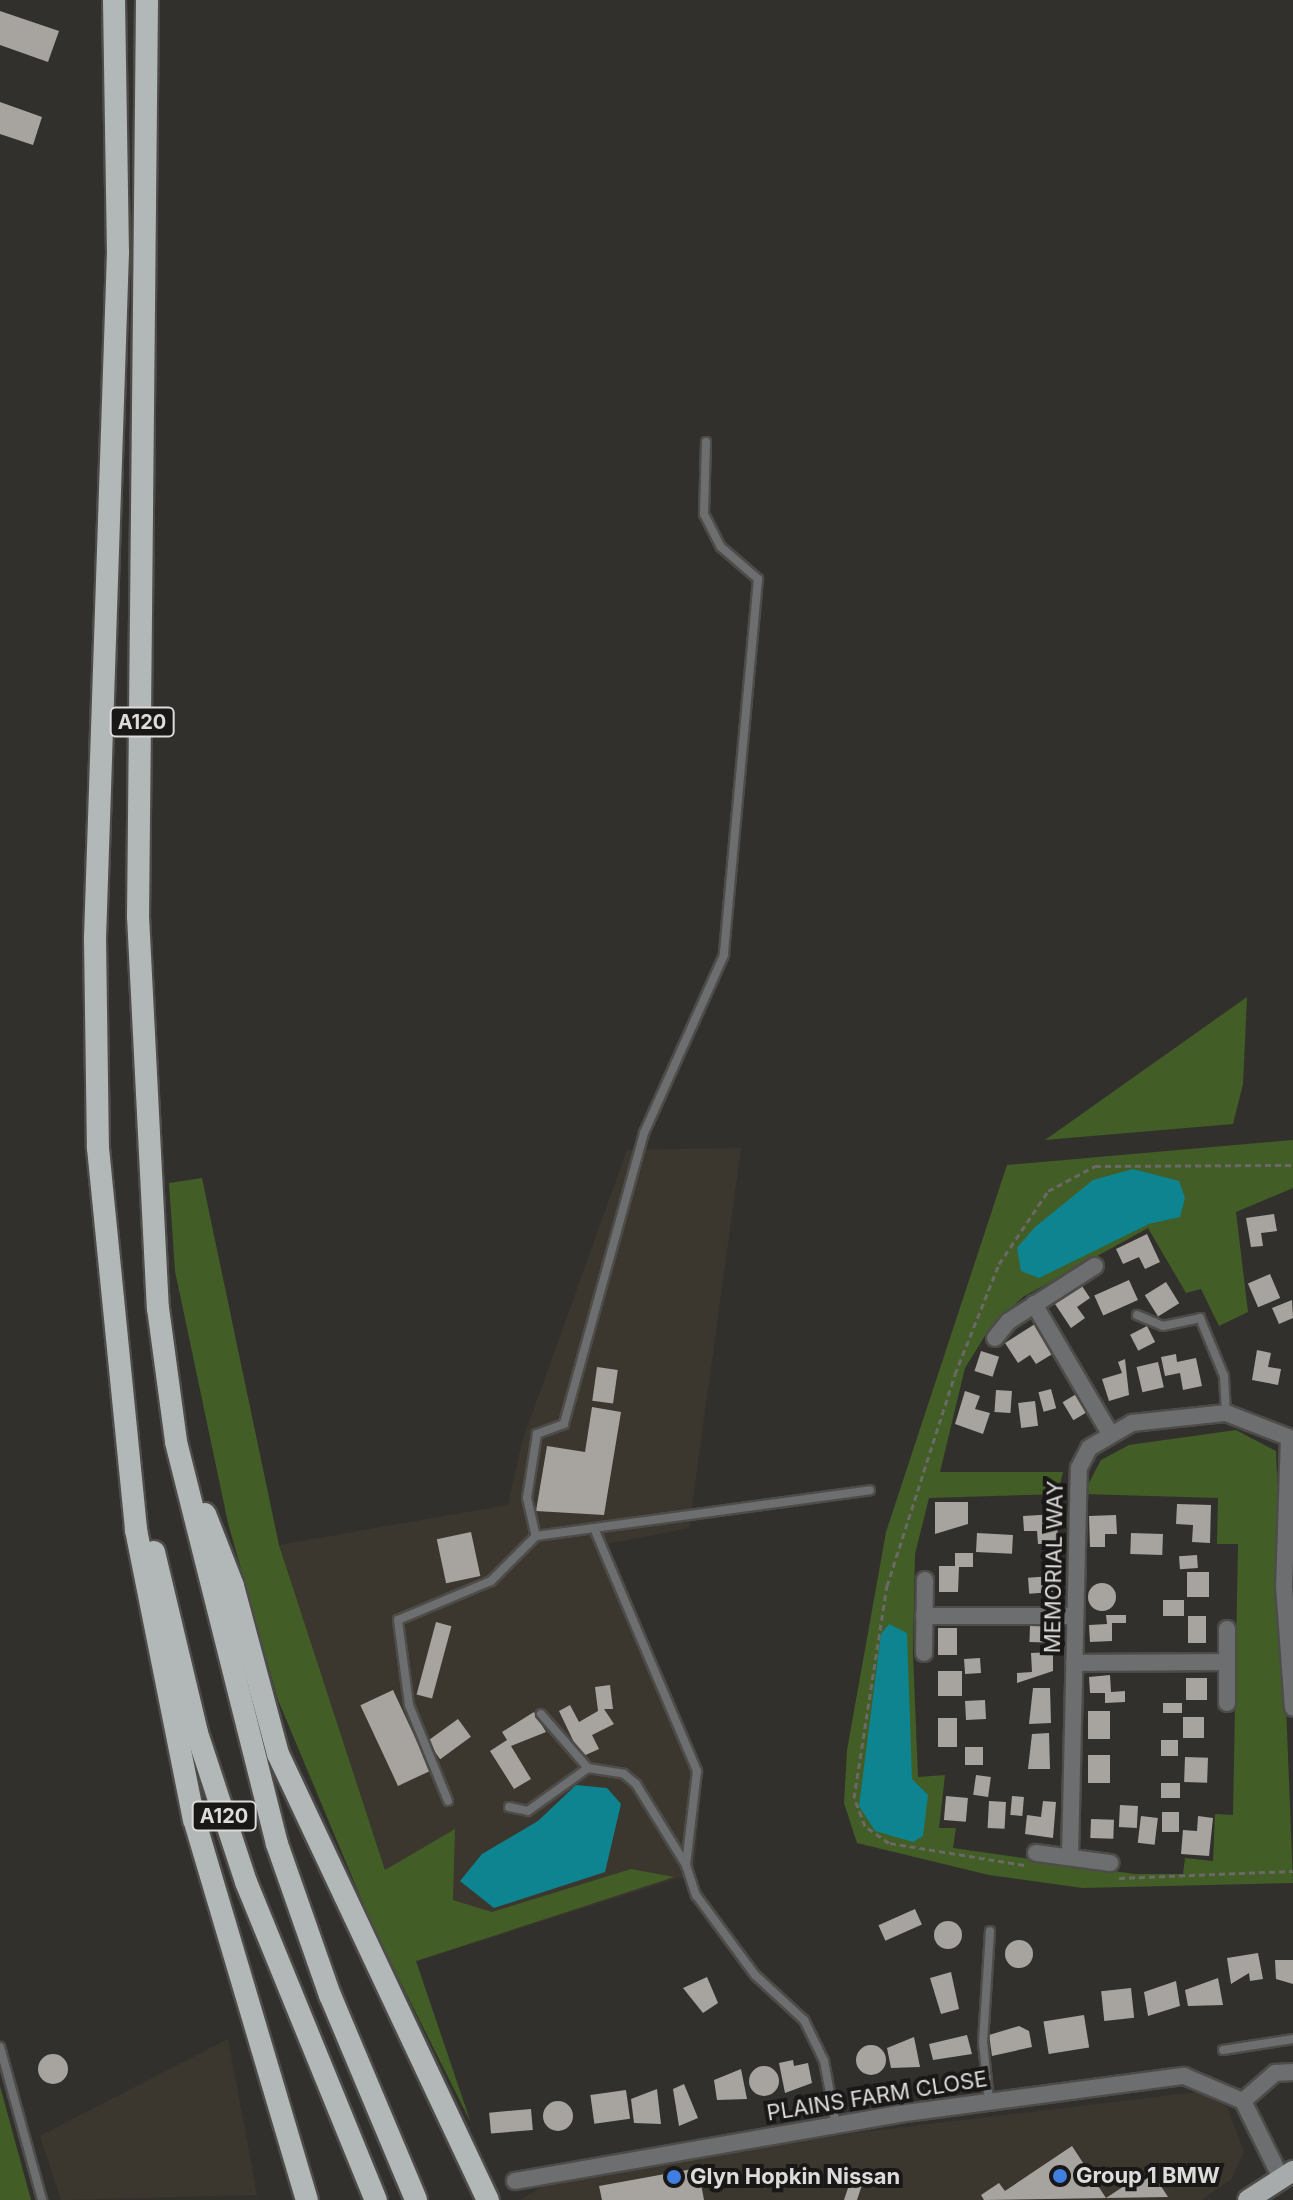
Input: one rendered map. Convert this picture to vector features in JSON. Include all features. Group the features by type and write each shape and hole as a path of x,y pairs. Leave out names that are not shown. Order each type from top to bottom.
{"highway":[{"name":"A120","path":"114,0 118,268 95,938 98,1148 122,1415 136,1530 194,1819 307,2200"},
{"name":"A120","path":"147,0 138,916 153,1266 176,1442 277,1844 330,1995 416,2200"},
{"name":"A120","path":"122,1415 197,1733 299,2024 376,2200"},
{"name":"A120","path":"176,1442 233,1586 278,1754 488,2200"}],"main road":[{"path":"1248,2200 1287,2175"}],"street":[{"path":"995,1338 1034,1304 1095,1266"},
{"path":"1034,1304 1109,1432 1226,1413 1291,1438 1284,1586 1293,1708"},
{"name":"MEMORIAL WAY","path":"1070,1857 1074,1663 1073,1485 1089,1448 1109,1432"},
{"path":"924,1653 925,1580"},
{"path":"924,1616 1073,1616"},
{"path":"1227,1629 1227,1703"},
{"path":"1074,1663 1226,1662"},
{"path":"1032,1860 1070,1857 1113,1870"},
{"path":"1287,2175 1243,2101 1275,2073 1293,2072"},
{"name":"PLAINS FARM CLOSE","path":"515,2181 836,2125 989,2101 1184,2076 1243,2101"}],"lane":[{"path":"536,1536 527,1498 537,1434 564,1424 644,1133 724,955 758,579 721,547 704,514 706,442"},
{"path":"1137,1315 1163,1326 1200,1318 1224,1376 1226,1413"},
{"path":"448,1801 409,1705 398,1620 491,1581 536,1536 596,1533 729,1507 870,1490"},
{"path":"596,1533 697,1771 686,1865"},
{"path":"541,1714 588,1768 632,1780 686,1865 721,1936 804,2020 824,2061 836,2125"},
{"path":"509,1807 528,1811 588,1768"},
{"path":"989,2101 983,2042 990,1931"},
{"path":"1223,2050 1293,2039"},
{"path":"0,2047 42,2200"}],"path":[{"path":"1032,1860 889,1843 865,1826 854,1798 887,1586 955,1374 999,1264 1048,1191 1095,1166 1293,1165"},
{"path":"1113,1870 1293,1871"}],"shaded area":[{"path":"741,1148 689,1528 606,1544 703,1771 694,1873 415,1962 279,1545 508,1505 522,1442 627,1150"},
{"path":"228,2039 257,2195 61,2200 40,2136"},
{"path":"1198,2092 1227,2107 1244,2152 1231,2179 1202,2200 520,2200 552,2181 855,2133"}],"green space":[{"path":"1247,997 1243,1084 1233,1124 1045,1140"},
{"path":"1293,1140 1293,1188 1236,1212 1248,1312 1219,1326 1201,1289 1186,1293 1148,1228 1023,1297 991,1326 965,1368 940,1472 1063,1472 1058,1494 929,1498 915,1554 913,1653 918,1777 945,1775 939,1828 956,1828 953,1848 1135,1874 1183,1874 1185,1858 1213,1861 1215,1814 1233,1815 1238,1544 1217,1544 1218,1498 1083,1494 1101,1460 1129,1445 1236,1430 1276,1451 1293,1883 1083,1888 989,1875 857,1843 844,1803 847,1750 886,1532 1007,1165"},
{"path":"202,1178 279,1545 385,1870 455,1829 453,1900 492,1912 631,1869 674,1877 416,1961 471,2123 373,1927 278,1700 228,1523 175,1271 169,1183"},
{"path":"0,2086 31,2200 0,2200"}],"water":[{"path":"1133,1169 1179,1181 1185,1198 1180,1217 1149,1224 1039,1278 1021,1271 1017,1248 1035,1227 1093,1180"},
{"path":"889,1624 907,1633 912,1779 928,1795 923,1836 913,1842 875,1831 859,1806 881,1634"},
{"path":"576,1785 607,1788 621,1804 605,1872 494,1908 460,1881 482,1854 538,1821"}],"building":[{"path":"0,11 59,31 48,62 0,45"},
{"path":"0,102 42,117 33,145 0,134"},
{"path":"1274,1214 1277,1231 1261,1233 1263,1246 1251,1247 1246,1218"},
{"path":"1147,1234 1160,1262 1145,1269 1139,1257 1123,1264 1116,1249"},
{"path":"1270,1274 1280,1298 1258,1307 1248,1283"},
{"path":"1129,1280 1138,1300 1103,1316 1094,1295"},
{"path":"1166,1282 1179,1303 1158,1316 1145,1295"},
{"path":"1080,1283 1090,1298 1077,1307 1085,1318 1071,1328 1053,1301"},
{"path":"1292,1300 1293,1318 1279,1324 1272,1308"},
{"path":"1035,1324 1054,1353 1036,1364 1030,1355 1018,1363 1005,1343"},
{"path":"1147,1326 1155,1342 1138,1351 1130,1335"},
{"path":"1257,1350 1271,1353 1268,1367 1281,1369 1278,1385 1252,1380"},
{"path":"981,1351 999,1357 993,1377 975,1371"},
{"path":"1176,1354 1177,1362 1196,1358 1202,1386 1183,1390 1180,1373 1165,1376 1161,1357"},
{"path":"1125,1359 1129,1395 1109,1401 1102,1379 1122,1373 1118,1362"},
{"path":"1158,1362 1164,1387 1142,1392 1137,1367"},
{"path":"597,1367 618,1370 613,1404 592,1401"},
{"path":"1051,1389 1056,1408 1044,1412 1038,1392"},
{"path":"996,1390 1012,1391 1010,1413 994,1412"},
{"path":"965,1391 980,1396 975,1409 990,1413 983,1434 955,1424"},
{"path":"1078,1393 1089,1411 1073,1420 1063,1402"},
{"path":"1035,1401 1038,1426 1021,1428 1018,1403"},
{"path":"592,1407 621,1412 604,1515 536,1511 547,1446 585,1452"},
{"path":"935,1502 968,1502 968,1524 935,1534"},
{"path":"1177,1504 1211,1505 1210,1543 1192,1542 1193,1525 1176,1524"},
{"path":"1057,1514 1058,1544 1038,1544 1037,1531 1024,1531 1023,1516"},
{"path":"1116,1515 1117,1534 1105,1534 1105,1547 1090,1547 1089,1516"},
{"path":"471,1532 480,1576 446,1583 437,1539"},
{"path":"977,1533 1013,1535 1012,1554 976,1552"},
{"path":"1131,1533 1163,1534 1162,1555 1130,1554"},
{"path":"955,1553 973,1553 973,1567 959,1567 958,1592 939,1592 939,1566 955,1566"},
{"path":"1197,1555 1198,1568 1180,1569 1179,1556"},
{"path":"1187,1572 1209,1572 1209,1597 1187,1597"},
{"path":"1052,1576 1053,1592 1029,1594 1028,1578"},
{"path":"1102,1583 1112,1587 1116,1597 1112,1607 1102,1611 1092,1607 1088,1597 1092,1587"},
{"path":"1163,1600 1184,1600 1184,1616 1163,1616"},
{"path":"1106,1615 1126,1615 1126,1623 1112,1623 1112,1641 1090,1642 1089,1625 1107,1624"},
{"path":"1188,1616 1206,1616 1206,1643 1188,1643"},
{"path":"436,1622 451,1626 432,1699 417,1694"},
{"path":"1030,1626 1053,1627 1052,1643 1029,1642"},
{"path":"938,1628 957,1628 957,1655 938,1655"},
{"path":"1053,1652 1053,1671 1017,1683 1017,1673 1032,1672 1031,1653"},
{"path":"980,1658 981,1673 965,1674 964,1659"},
{"path":"938,1671 962,1671 962,1696 938,1696"},
{"path":"1110,1675 1111,1692 1125,1691 1125,1702 1105,1703 1105,1693 1090,1693 1089,1677"},
{"path":"1186,1678 1207,1678 1207,1700 1186,1700"},
{"path":"610,1685 613,1709 604,1709 614,1724 592,1735 599,1749 581,1757 559,1711 570,1705 579,1722 598,1711 595,1687"},
{"path":"1033,1688 1050,1688 1051,1723 1029,1724"},
{"path":"393,1690 431,1771 398,1786 360,1705"},
{"path":"985,1700 986,1719 966,1720 965,1701"},
{"path":"1163,1703 1182,1703 1182,1713 1163,1713"},
{"path":"1088,1711 1110,1711 1110,1739 1088,1739"},
{"path":"534,1712 546,1732 511,1746 531,1779 514,1789 490,1751 507,1740 502,1732"},
{"path":"1183,1717 1204,1717 1204,1738 1183,1738"},
{"path":"938,1718 957,1718 957,1747 938,1747"},
{"path":"458,1719 471,1737 440,1759 427,1741"},
{"path":"1049,1733 1050,1769 1028,1769 1032,1734"},
{"path":"1161,1740 1178,1740 1178,1756 1161,1756"},
{"path":"965,1747 983,1747 983,1765 965,1765"},
{"path":"1088,1755 1110,1755 1110,1783 1088,1783"},
{"path":"1185,1757 1208,1758 1207,1783 1184,1782"},
{"path":"976,1775 991,1777 988,1797 973,1795"},
{"path":"1161,1783 1180,1783 1180,1798 1161,1798"},
{"path":"946,1796 968,1798 966,1822 944,1820"},
{"path":"1012,1796 1024,1797 1022,1816 1010,1815"},
{"path":"989,1801 1006,1802 1005,1829 988,1828"},
{"path":"1043,1801 1056,1802 1053,1838 1025,1834 1027,1815 1041,1817"},
{"path":"1120,1805 1138,1806 1137,1828 1119,1827"},
{"path":"1162,1812 1179,1812 1179,1832 1162,1832"},
{"path":"1141,1816 1158,1818 1155,1845 1138,1843"},
{"path":"1198,1816 1213,1818 1209,1856 1181,1854 1183,1830 1197,1831"},
{"path":"1091,1819 1114,1820 1113,1839 1090,1838"},
{"path":"915,1909 922,1925 885,1941 878,1925"},
{"path":"948,1921 958,1925 962,1935 958,1945 948,1949 938,1945 934,1935 938,1925"},
{"path":"1019,1940 1029,1944 1033,1954 1029,1964 1019,1968 1009,1964 1005,1954 1009,1944"},
{"path":"1258,1953 1263,1979 1250,1981 1249,1973 1231,1984 1227,1958"},
{"path":"1275,1960 1293,1960 1293,1984 1276,1979"},
{"path":"951,1972 959,2009 941,2014 930,1978"},
{"path":"707,1977 718,2003 703,2013 683,1988"},
{"path":"1218,1978 1223,2005 1188,2006 1185,1990"},
{"path":"1176,1981 1180,2006 1148,2016 1144,1992"},
{"path":"1131,1988 1134,2018 1104,2021 1101,1991"},
{"path":"1084,2015 1089,2048 1049,2054 1044,2021"},
{"path":"1019,2026 1029,2031 1032,2047 992,2056 989,2035"},
{"path":"967,2035 972,2054 933,2060 929,2044"},
{"path":"914,2037 920,2067 891,2068 887,2048"},
{"path":"871,2045 882,2049 886,2060 882,2071 871,2075 860,2071 856,2060 860,2049"},
{"path":"53,2054 59,2055 67,2063 67,2075 59,2083 53,2084 47,2083 39,2075 38,2069 39,2063 47,2055"},
{"path":"793,2060 794,2066 808,2063 812,2083 785,2093 779,2063"},
{"path":"764,2066 775,2070 779,2081 775,2092 764,2096 753,2092 749,2081 753,2070"},
{"path":"741,2069 747,2099 717,2100 714,2080"},
{"path":"684,2084 698,2118 679,2126 673,2089"},
{"path":"657,2089 661,2124 634,2123 631,2099"},
{"path":"626,2090 630,2119 594,2124 590,2095"},
{"path":"558,2101 564,2102 572,2110 572,2122 564,2130 558,2131 552,2130 544,2122 543,2116 544,2110 552,2102"},
{"path":"531,2109 533,2130 491,2134 489,2113"},
{"name":"Group 1 BMW","path":"1072,2146 1106,2198 1150,2169 1168,2197 984,2200 981,2195 999,2183 1005,2191"},
{"name":"Glyn Hopkin Nissan","path":"698,2168 704,2200 602,2200 599,2186"},
{"path":"851,2179 863,2182 857,2200 844,2200"}],"place":[{"name":"Group 1 BMW","path":"1060,2176"},
{"name":"Glyn Hopkin Nissan","path":"674,2177"}]}
